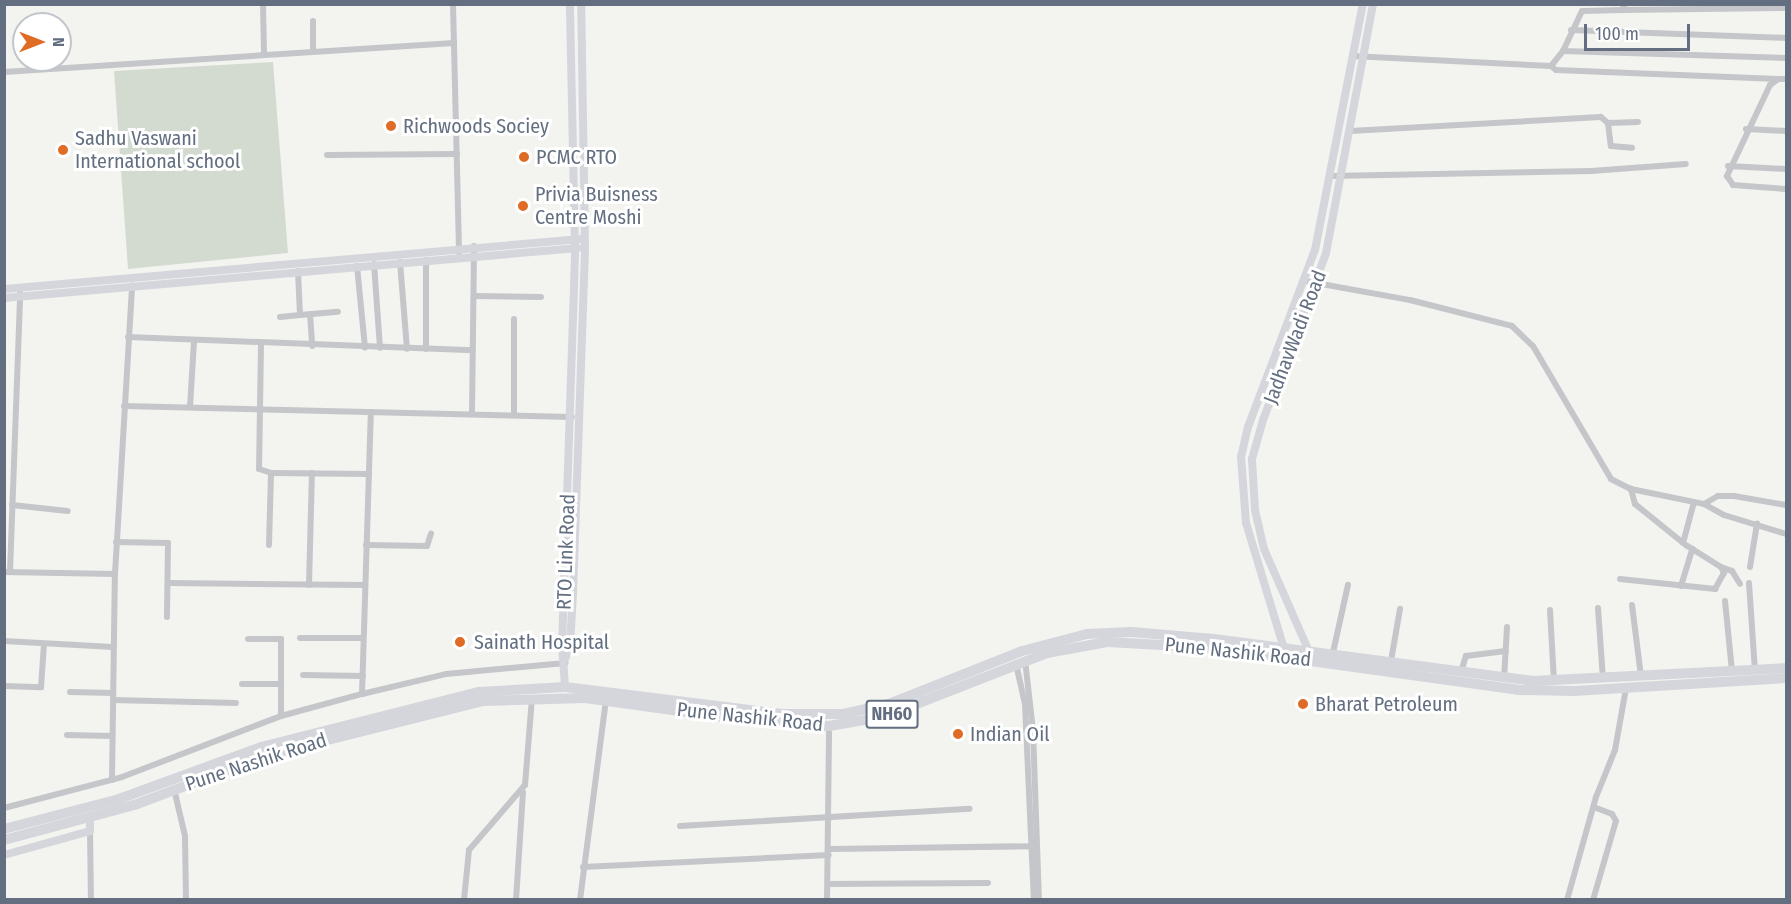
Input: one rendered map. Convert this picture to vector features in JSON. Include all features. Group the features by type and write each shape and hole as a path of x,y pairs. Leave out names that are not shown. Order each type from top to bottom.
{"highway":[{"name":"Pune Nashik Road","path":"4,829 119,799 225,758 404,708 479,692 565,687 764,712 843,714 908,698 1019,658 1081,645 1134,641 1310,655 1509,689 1626,688 1786,678"},
{"name":"Pune Nashik Road","path":"4,840 90,818 232,766 388,723 476,702 532,697 606,700 752,721 829,726 913,708 1019,658"},
{"name":"Pune Nashik Road","path":"1332,658 1391,661 1504,679 1554,681 1641,678 1786,668"}],"main road":[{"name":"RTO Link Road","path":"565,661 562,648 569,417 580,243 570,4"},
{"name":"RTO Link Road","path":"565,661 570,648 579,418 581,4"},
{"name":"JadhavWadi Road","path":"1285,653 1246,524 1241,457 1248,427 1305,281 1331,176 1363,4"},
{"name":"JadhavWadi Road","path":"1310,655 1264,549 1252,470 1257,435 1318,283 1342,178 1373,4"},
{"path":"4,289 20,291 580,243"},
{"path":"132,282 357,266 426,259 459,252"},
{"path":"4,298 20,291"},
{"path":"565,661 565,687"},
{"path":"4,855 90,831 90,818"}],"street":[{"path":"263,4 264,53"},
{"path":"453,4 459,252"},
{"path":"1551,66 1563,51 1582,11 1624,8 1712,12 1733,6 1786,8"},
{"path":"313,21 313,50"},
{"path":"1571,30 1786,38"},
{"path":"4,72 264,53 454,43"},
{"path":"1563,51 1786,58"},
{"path":"1352,56 1551,66 1556,70 1786,79"},
{"path":"1778,78 1770,85 1746,129 1728,166 1727,180 1733,185 1786,189"},
{"path":"1350,131 1601,117 1608,123 1611,146 1632,148"},
{"path":"1608,123 1638,122"},
{"path":"1746,129 1786,131"},
{"path":"327,155 457,154"},
{"path":"1331,176 1342,178 1686,164"},
{"path":"1728,166 1786,169"},
{"path":"472,413 474,251"},
{"path":"426,259 426,349"},
{"path":"400,262 407,349"},
{"path":"374,264 380,348"},
{"path":"357,266 365,348"},
{"path":"298,271 300,315"},
{"path":"1305,281 1458,310 1512,326 1533,346 1611,479 1631,489 1704,504 1786,534"},
{"path":"112,780 116,542 132,282"},
{"path":"20,291 12,506 7,572 115,574"},
{"path":"474,296 541,297"},
{"path":"280,317 338,312"},
{"path":"310,314 312,346"},
{"path":"514,319 514,415"},
{"path":"128,337 365,348 473,350"},
{"path":"190,407 194,341"},
{"path":"261,344 259,469 271,473 369,474"},
{"path":"124,406 260,411 472,413 579,418"},
{"path":"362,694 371,412"},
{"path":"269,545 271,473"},
{"path":"309,585 312,473"},
{"path":"1631,489 1635,504 1683,543 1721,567 1732,571 1740,584"},
{"path":"1704,504 1718,496 1734,496 1786,505"},
{"path":"1683,543 1694,502"},
{"path":"12,506 68,511"},
{"path":"1750,567 1756,524"},
{"path":"366,545 427,546 431,534"},
{"path":"116,542 168,543 170,583 167,617"},
{"path":"1681,586 1692,549"},
{"path":"1620,579 1681,586 1719,587 1724,573 1721,567"},
{"path":"170,583 365,585"},
{"path":"1749,583 1755,670"},
{"path":"1332,658 1348,585"},
{"path":"1725,601 1732,672"},
{"path":"1632,605 1641,678"},
{"path":"1598,608 1604,680"},
{"path":"1391,661 1400,609"},
{"path":"1550,610 1554,681"},
{"path":"1504,679 1507,627"},
{"path":"300,638 363,638"},
{"path":"248,639 281,639 281,716"},
{"path":"4,641 113,647"},
{"path":"4,686 41,687 44,644"},
{"path":"1461,673 1466,657 1506,651"},
{"path":"1019,658 1032,702 1034,900"},
{"path":"4,808 112,780 281,716 362,694 446,674 565,661"},
{"path":"303,675 363,676"},
{"path":"242,684 281,684"},
{"path":"1568,900 1594,807 1615,750 1626,688"},
{"path":"69,692 113,697 236,703"},
{"path":"516,900 532,697"},
{"path":"580,900 606,700"},
{"path":"827,900 830,852 829,726"},
{"path":"67,735 112,736"},
{"path":"174,789 185,836 186,900"},
{"path":"464,900 469,850 523,792"},
{"path":"1593,900 1616,821 1612,814 1594,807"},
{"path":"680,826 970,809"},
{"path":"90,831 91,900"},
{"path":"583,867 830,852 1034,846"},
{"path":"1034,846 1039,900"},
{"path":"828,884 988,883"}],"shaded area":[{"path":"273,62 288,253 128,269 114,71"}],"place":[{"name":"Richwoods Sociey","path":"391,126"},
{"name":"Sadhu Vaswani International school","path":"63,150"},
{"name":"PCMC RTO","path":"524,157"},
{"name":"Privia Buisness Centre Moshi","path":"523,206"},
{"name":"Sainath Hospital","path":"460,642"},
{"name":"Bharat Petroleum","path":"1303,704"},
{"name":"Indian Oil","path":"958,734"}]}
